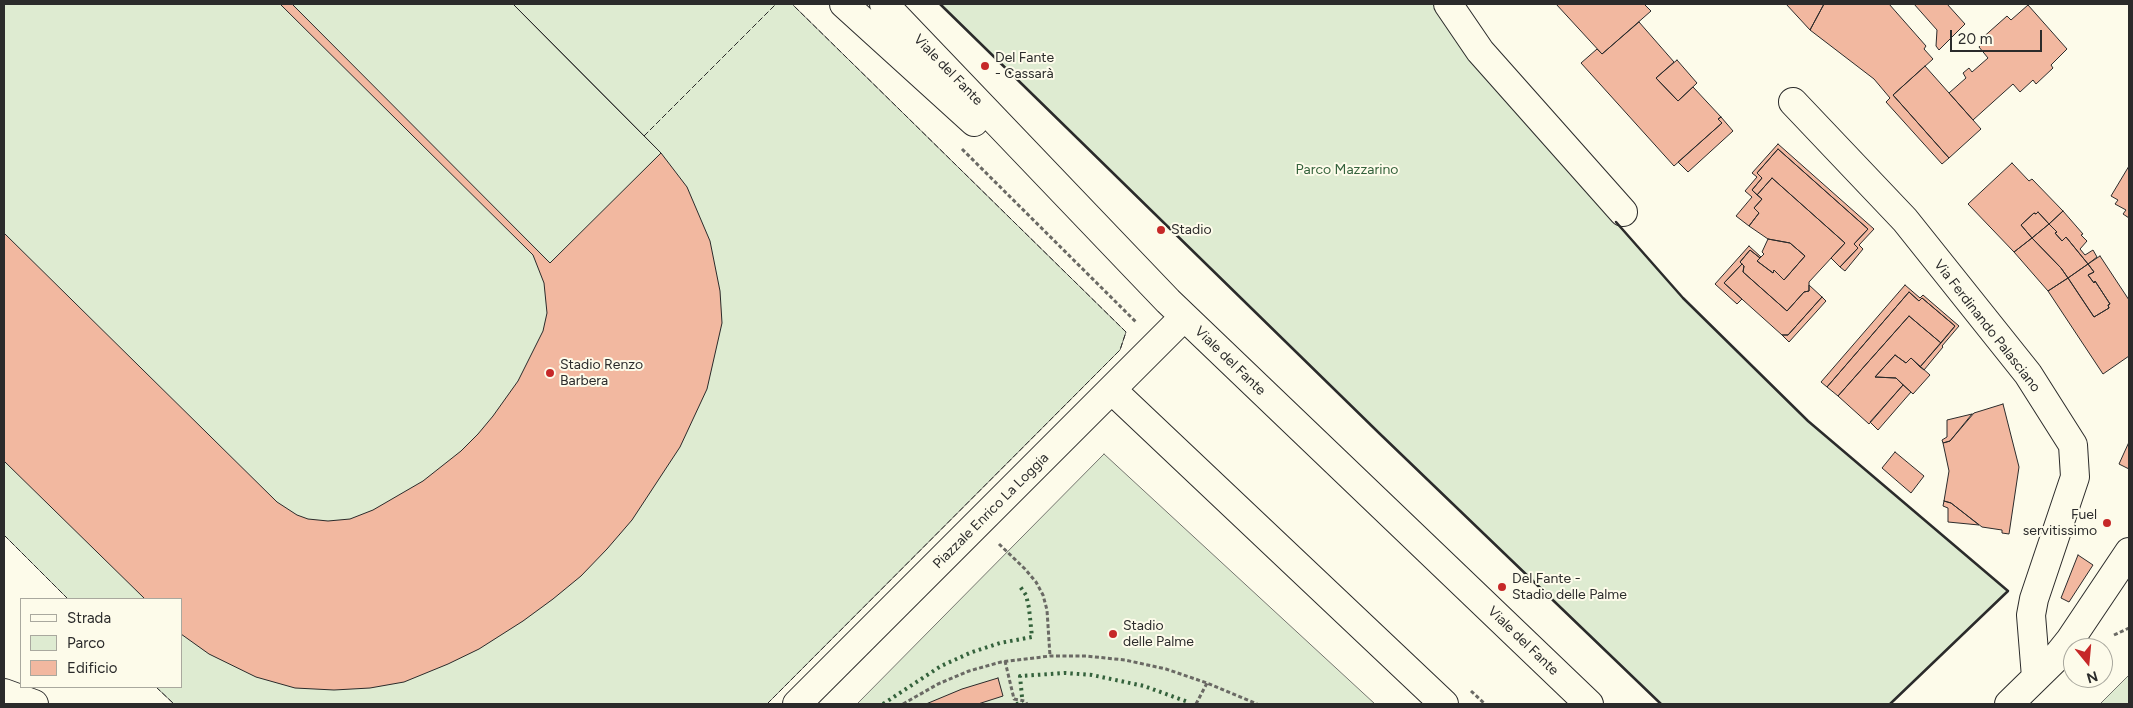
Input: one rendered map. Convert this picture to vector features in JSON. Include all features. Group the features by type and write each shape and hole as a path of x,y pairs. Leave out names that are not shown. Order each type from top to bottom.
{"street":[{"path":"844,4 881,10"},
{"path":"849,4 881,10"},
{"path":"1448,4 1480,51 1623,212"},
{"name":"Viale del Fante","path":"881,10 1176,309 1589,704"},
{"name":"Via Ferdinando Palasciano","path":"1793,102 1906,220 2028,374 2073,445 2075,477 2034,599 2031,615 2036,678"},
{"name":"Piazzale Enrico La Loggia","path":"797,704 1139,362 1176,309"},
{"path":"1112,390 1444,704"},
{"path":"2009,704 2054,660 2086,620 2129,552"},
{"path":"4,693 34,704"}],"path":[{"path":"955,143 1132,316 1140,330 1139,362"},
{"path":"999,544 1025,569 1036,582 1043,595 1047,610 1050,656"},
{"path":"2114,635 2129,628"},
{"path":"903,704 938,684 969,671 1005,661 1050,656 1086,656 1125,660 1166,669 1207,683 1257,704"},
{"path":"1005,661 1014,699 1025,701 1027,704"},
{"path":"1196,704 1207,683"}],"green space":[{"name":"Stadio Renzo Barbera","path":"4,4 792,4 1126,332 1120,350 767,704 174,704 157,688 182,688 182,598 67,598 4,535"},
{"name":"Parco Mazzarino","path":"940,4 1434,4 1468,56 1683,298 1808,421 2008,591 1890,704 1661,704 1379,433"},
{"name":"Stadio delle Palme","path":"1104,454 1375,704 857,704"},
{"path":"2129,675 2129,704 2100,704"}],"building":[{"path":"280,4 513,4 661,153 687,187 710,241 720,291 722,323 707,389 680,447 632,520 581,576 523,621 479,649 404,682 370,688 334,690 295,688 256,677 209,654 182,635 182,598 144,598 4,461 4,233 277,502 297,515 308,519 328,521 350,519 373,510 423,481 461,451 493,416 518,381 543,331 547,313 544,283 533,255"},
{"path":"292,4 513,4 661,153 550,263"},
{"path":"1556,4 1644,4 1651,11 1602,54"},
{"path":"1786,4 1824,4 1810,30"},
{"path":"1824,4 1889,4 1926,46 1924,49 1933,59 1893,95 1949,158 1942,164 1886,102 1890,98 1874,79 1810,30"},
{"path":"1914,4 1947,4 1965,24 1939,50 1936,46 1937,30"},
{"path":"2028,5 2067,49 2051,65 2053,68 2036,84 2033,80 2020,92 2013,84 1973,120 1949,93 1966,78 1963,73 1969,68 1972,72 1988,58 1979,47 1982,43 1980,40 2007,16 2011,20"},
{"path":"1639,22 1674,62 1656,78 1678,101 1693,87 1721,117 1718,119 1722,123 1674,166 1581,63 1597,49 1602,54"},
{"path":"1677,60 1697,83 1678,101 1656,78"},
{"path":"1925,66 1981,129 1949,158 1893,95"},
{"path":"1721,117 1733,131 1688,172 1678,162 1722,123 1718,119"},
{"path":"1778,144 1874,229 1859,245 1863,249 1845,271 1840,267 1858,248 1854,244 1868,229 1778,149 1757,173 1762,178 1752,190 1762,199 1754,208 1759,213 1749,226 1736,216 1752,197 1745,191 1757,177 1752,173"},
{"path":"1778,149 1868,229 1854,244 1858,248 1840,267 1831,258 1845,243 1772,178 1757,195 1752,190 1762,178 1757,173"},
{"path":"2012,163 2029,181 2032,179 2063,211 2049,224 2038,212 2034,213 2021,225 2032,238 2014,252 1968,204"},
{"path":"2129,166 2129,218 2123,214 2126,210 2115,204 2118,200 2111,196"},
{"path":"1772,178 1845,243 1809,282 1809,291 1804,292 1787,311 1743,272 1744,266 1740,262 1750,250 1760,258 1757,261 1773,273 1774,270 1784,280 1805,256 1790,243 1768,239 1749,226 1759,213 1754,208 1762,199 1757,195"},
{"path":"2063,211 2087,241 2080,249 2085,255 2093,250 2097,257 2088,264 2066,237 2062,241 2049,224"},
{"path":"2038,212 2049,224 2032,238 2021,225 2034,213"},
{"path":"2049,224 2062,241 2066,237 2088,264 2068,278 2032,238"},
{"path":"2032,238 2068,278 2048,291 2014,252"},
{"path":"1768,239 1790,243 1805,256 1784,280 1774,270 1773,273 1757,261 1764,254 1762,252"},
{"path":"1749,246 1761,257 1750,250 1740,262 1742,264 1724,283 1742,299 1737,304 1715,284"},
{"path":"2100,256 2129,300 2129,356 2103,374 2048,291 2068,278 2094,317 2109,308 2108,305 2110,304 2095,281 2094,283 2088,275 2094,272 2088,264"},
{"path":"1742,264 1744,266 1743,272 1787,311 1804,292 1809,291 1809,285 1822,297 1788,335 1782,335 1724,283"},
{"path":"2088,264 2094,272 2088,275 2094,283 2095,281 2110,304 2108,305 2109,308 2094,317 2068,278"},
{"path":"1905,285 1920,298 1923,295 1959,326 1943,347 1924,370 1920,367 1955,326 1922,298 1919,301 1909,292 1827,387 1821,382"},
{"path":"1909,292 1919,301 1922,298 1955,326 1941,343 1909,316 1838,396 1827,387"},
{"path":"1822,297 1826,301 1789,342 1782,335 1788,335"},
{"path":"1909,316 1941,343 1920,367 1911,358 1906,363 1895,355 1875,377 1896,378 1903,385 1869,424 1838,396"},
{"path":"1895,355 1906,363 1911,358 1930,375 1913,394 1896,378 1875,377"},
{"path":"1903,385 1911,392 1878,430 1870,422"},
{"path":"2003,404 2019,467 2009,534 2002,533 2002,530 1982,527 1951,503 1944,501 1949,471 1943,443 1950,441 1974,413"},
{"path":"1972,414 1950,441 1943,443 1942,440 1947,437 1947,420"},
{"path":"2129,442 2129,469 2119,464"},
{"path":"1895,452 1924,476 1911,493 1882,468"},
{"path":"1944,501 1951,503 1979,525 1948,522 1948,508 1943,506"},
{"path":"2078,555 2093,565 2069,602 2061,598"},
{"path":"998,678 1003,696 978,704 926,704 962,689"}],"hedge":[{"path":"883,704 941,666 972,652 1000,643 1032,637 1026,595 1019,585"},
{"path":"1022,697 1020,676 1065,673 1092,675 1144,686 1188,702 1188,704"},
{"path":"1016,704 1023,703"}],"fence":[{"path":"644,136 776,4"},
{"path":"767,704 1120,350 1126,332 792,4"},
{"path":"4,535 67,598"},
{"path":"157,688 174,704"}],"wall":[{"path":"940,4 1379,433 1661,704"},
{"path":"1616,222 1683,298 1808,421 2008,591 1890,704"}],"place":[{"name":"Del Fante - Cassarà","path":"985,66"},
{"name":"Stadio","path":"1161,230"},
{"name":"Stadio Renzo Barbera","path":"550,373"},
{"name":"Fuel servitissimo","path":"2107,523"},
{"name":"Del Fante - Stadio delle Palme","path":"1502,587"},
{"name":"Stadio delle Palme","path":"1113,634"}]}
